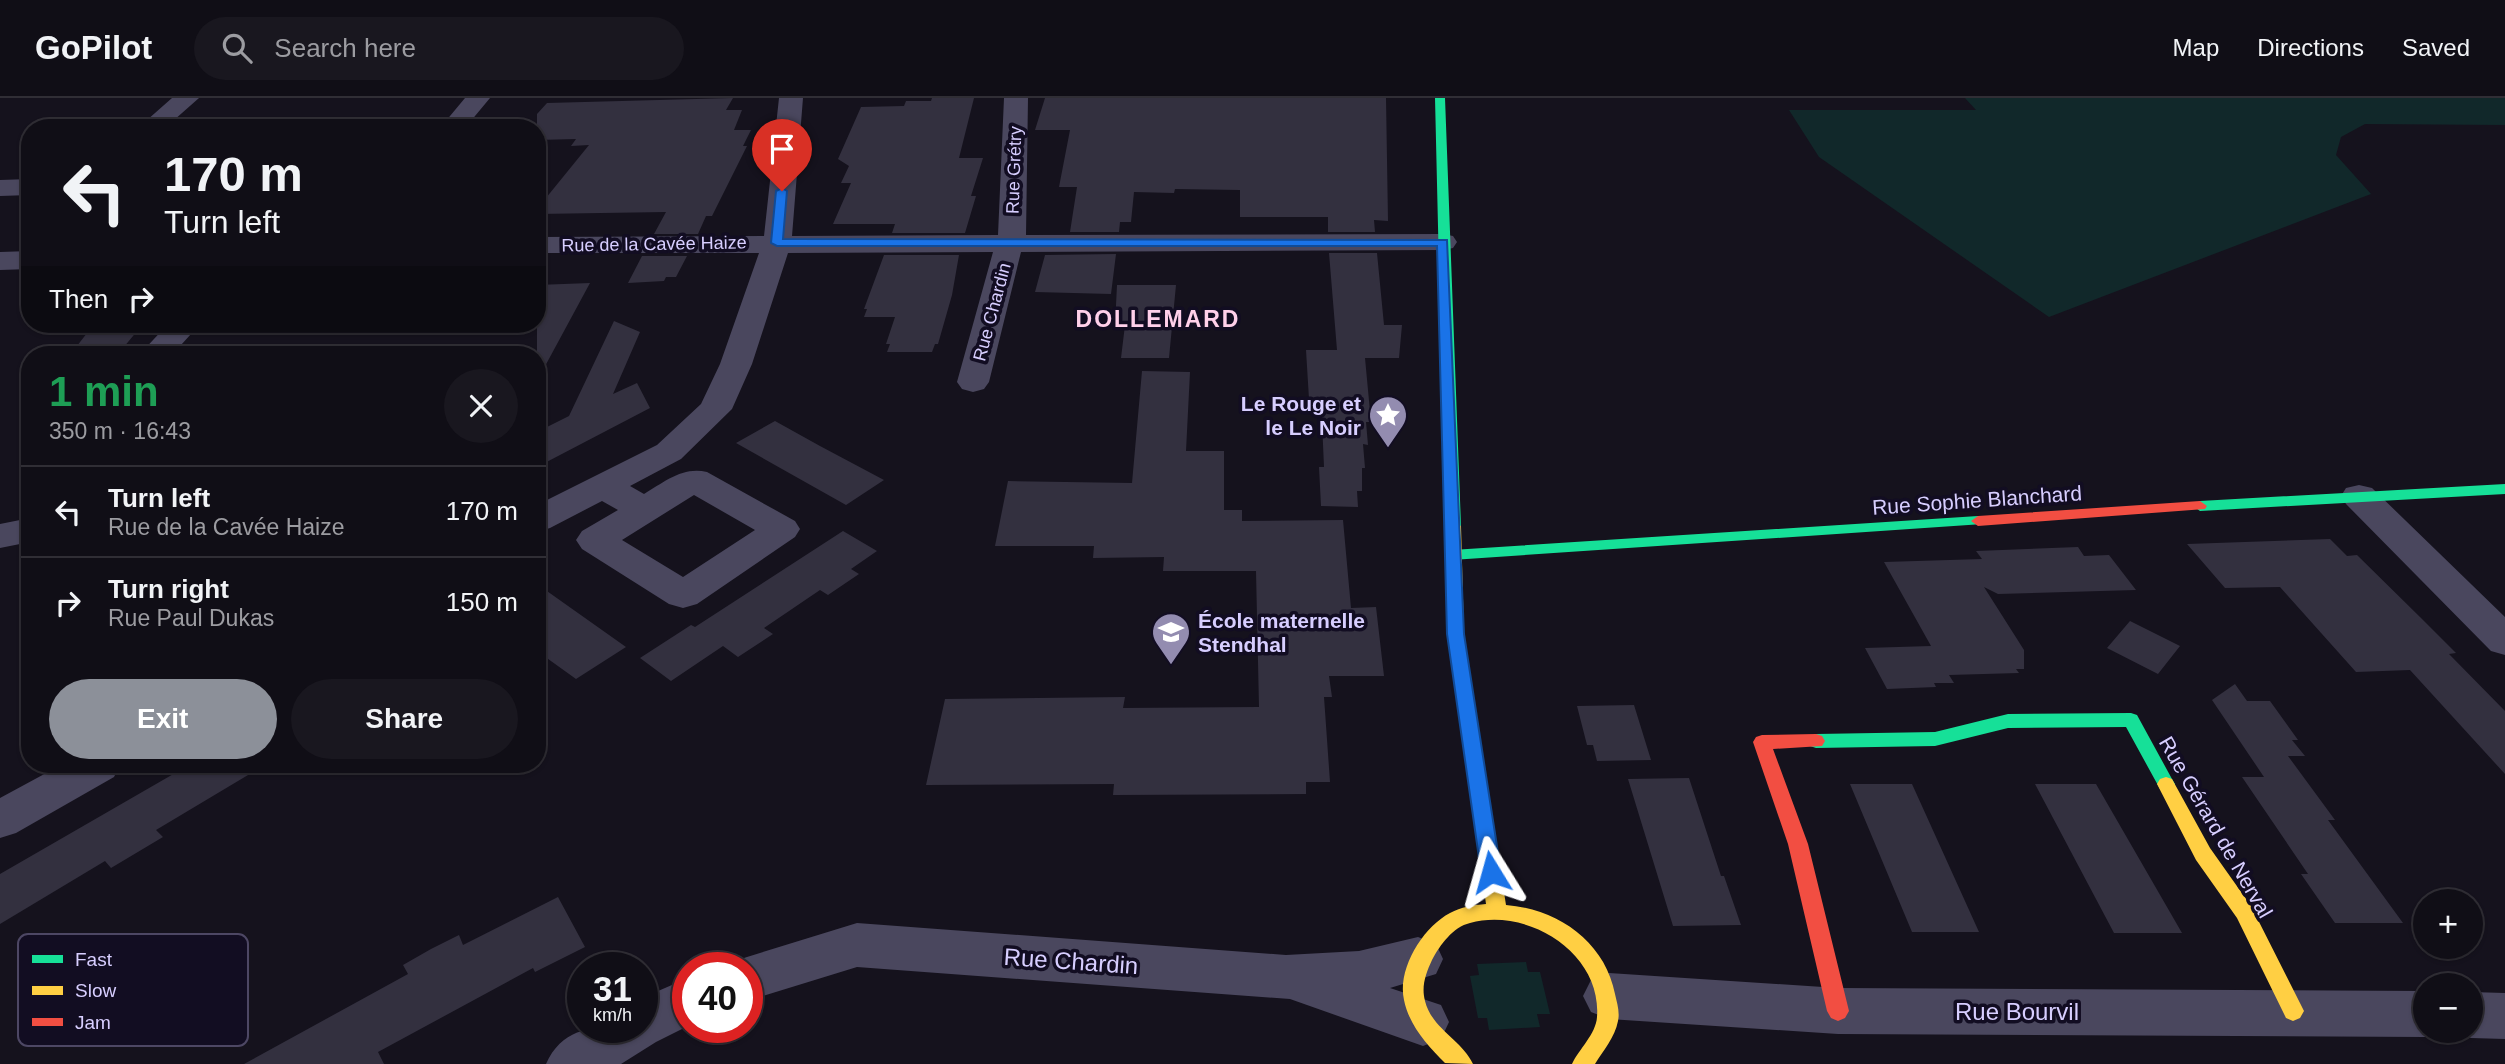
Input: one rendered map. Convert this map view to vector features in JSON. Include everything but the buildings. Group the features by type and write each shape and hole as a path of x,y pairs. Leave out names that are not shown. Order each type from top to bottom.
{"street":[{"path":"161,119 187,98"},
{"path":"460,119 478,98"},
{"path":"546,515 668,452 715,409 736,363 777,243 791,98"},
{"name":"Rue Grétry","path":"1010,242 1013,230 1016,98"},
{"path":"1440,98 1456,634 1497,909"},
{"path":"0,188 21,187"},
{"name":"Rue Chardin","path":"974,382 1010,242"},
{"name":"Rue de la Cavée Haize","path":"546,245 1443,242"},
{"path":"0,261 21,260"},
{"path":"164,346 176,333"},
{"path":"601,486 645,509"},
{"name":"Rue Sophie Blanchard","path":"1452,555 2359,496 2505,489"},
{"path":"2359,496 2505,641"},
{"path":"0,536 21,532"},
{"name":"Rue Gérard de Nerval","path":"1838,1011 1798,844 1762,741 1935,739 2008,722 2131,720 2203,854 2244,912 2292,1011"},
{"path":"0,820 84,773"},
{"path":"1462,1064 1440,1047 1423,1022 1415,1001 1414,979 1419,959 1430,939 1448,923 1470,913 1497,909 1526,913 1556,925 1572,937 1599,968 1609,996 1609,1022 1600,1046 1583,1064"},
{"name":"Rue Chardin","path":"763,974 857,945 1286,977 1359,973 1419,959"},
{"name":"Rue Chardin","path":"1286,977 1423,1022"},
{"name":"Rue Bourvil","path":"1609,996 1838,1011 2292,1011 2413,1014"},
{"path":"2483,1015 2505,1016"},
{"path":"573,1064 609,1043"}],"green space":[{"path":"1965,98 2505,98 2505,125 2365,124 2341,137 2336,155 2371,194 2049,317 1819,157 1789,110 1976,110"},
{"path":"1526,962 1528,972 1540,972 1550,1014 1537,1014 1540,1027 1489,1030 1487,1018 1478,1018 1470,976 1479,975 1477,964"}],"traffic: fast":[{"path":"1440,98 1453,526"},
{"path":"2200,506 2505,489"},
{"path":"1452,555 1978,521"},
{"path":"1816,741 1935,739 2008,721 2131,720 2166,784"}],"traffic: slow":[{"path":"1453,526 1456,634 1497,909"},
{"path":"2166,784 2203,854 2244,912 2293,1011"},
{"path":"1462,1064 1433,1036 1418,1013 1414,1000 1415,974 1430,944 1445,928 1463,916 1492,912 1538,920 1559,930 1577,943 1592,960 1602,979 1608,1017 1603,1033 1583,1064"}],"traffic: jam":[{"path":"1978,521 2200,506"},
{"path":"1816,741 1762,742 1798,844 1838,1011"}],"place":[{"name":"Le Rouge et le Le Noir","path":"1388,449"},
{"name":"École maternelle Stendhal","path":"1171,666"}],"district":[{"name":"DOLLEMARD","path":"1158,319"}],"route":[{"path":"782,191 777,243 1443,242 1456,634 1491,872"}]}
